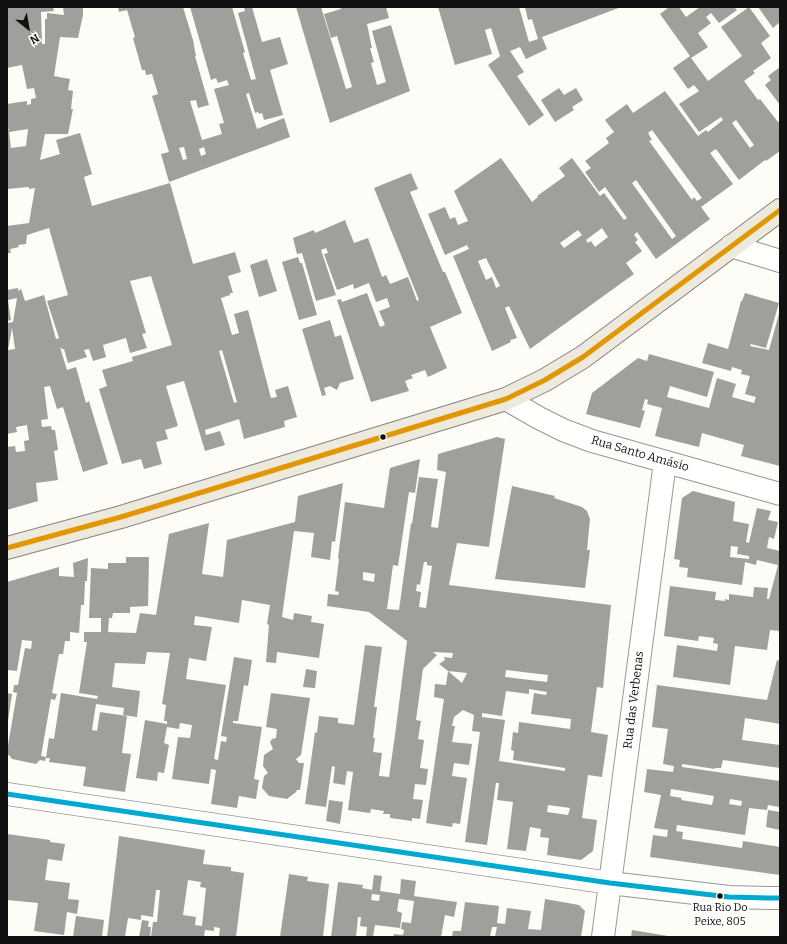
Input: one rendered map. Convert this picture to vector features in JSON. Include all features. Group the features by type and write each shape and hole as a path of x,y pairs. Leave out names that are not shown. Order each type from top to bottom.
{"main road":[{"path":"7,548 121,517 506,399 545,380 583,357 780,210"}],"street":[{"path":"731,246 780,261"},
{"name":"Rua Santo Amásio","path":"506,399 539,418 570,433 592,441 780,494"},
{"name":"Rua das Verbenas","path":"603,937 665,462"},
{"path":"7,794 610,883 729,897 780,898"}],"building":[{"path":"7,7 53,7 54,11 41,12 42,44 45,44 45,19 47,19 47,13 64,15 63,7 83,7 83,15 78,38 60,37 54,76 70,79 68,90 73,91 71,109 73,109 68,134 45,134 40,160 60,154 56,140 80,133 92,174 84,177 92,206 170,183 193,264 235,252 241,272 228,276 233,293 221,298 232,335 239,333 234,314 248,310 271,398 277,397 275,390 288,386 297,417 284,421 285,427 244,439 239,419 205,430 206,435 220,431 225,445 205,451 184,381 166,386 178,426 165,430 168,439 156,442 162,464 144,469 141,459 122,464 99,389 107,386 102,370 133,361 132,357 172,345 151,276 130,281 146,333 142,334 147,348 130,353 126,338 103,345 106,357 93,361 89,349 84,350 87,357 68,363 64,349 60,347 67,370 76,367 86,403 89,401 108,464 83,472 63,407 57,409 50,386 44,387 48,419 41,420 42,427 51,426 52,430 55,430 58,450 54,451 58,480 36,483 38,501 7,510 7,447 15,446 16,452 25,451 24,441 29,440 27,425 16,427 17,432 7,434 7,323 13,322 17,298 8,300 11,320 7,321 7,290 18,288 18,291 21,289 25,301 44,295 56,339 59,338 47,301 68,295 49,228 27,235 26,244 18,245 19,247 10,249 11,253 7,253 7,226 29,223 35,188 29,189 29,187 7,189 7,131 9,130 7,127 7,104 27,101 27,105 31,104 31,99 36,98 34,88 27,89 22,65 7,68","holes":["28,129 26,146 11,148 9,132","12,328 15,349 8,350","222,350 237,402 234,403 219,351"]},
{"path":"118,7 183,7 193,40 195,56 209,105 198,108 196,100 190,101 202,140 222,134 219,124 224,123 214,89 229,85 227,80 218,83 216,78 211,80 190,7 232,7 245,52 243,53 251,80 256,79 238,13 245,11 244,7 252,7 262,42 280,37 288,64 270,70 283,115 264,120 262,113 255,113 249,93 246,94 257,129 284,118 290,137 169,182 161,154 169,152 152,96 158,94 152,74 146,75 145,70 142,70 133,38 135,37 127,10 119,12","holes":["184,147 187,159 183,160 179,148","204,147 206,154 201,156 199,149"]},
{"path":"296,7 321,7 346,89 352,87 337,36 331,38 324,14 341,9 340,7 386,7 389,18 367,24 372,48 370,48 374,62 371,63 377,85 386,82 372,31 391,25 410,91 330,123"},
{"path":"438,7 519,7 529,42 538,39 532,19 528,20 525,7 621,7 542,37 547,49 526,59 520,47 510,51 524,72 517,76 544,115 529,126 488,65 503,54 500,56 491,28 485,30 492,54 455,65"},
{"path":"669,7 679,7 686,17 700,7 734,7 737,10 719,23 711,13 706,17 711,23 698,33 708,47 691,58 708,81 742,56 721,27 749,7 770,36 761,43 771,58 753,71 755,73 744,81 758,100 760,99 778,122 780,121 780,151 766,161 765,160 739,180 716,149 710,153 733,184 701,207 710,219 656,259 637,232 634,235 638,240 635,242 642,251 626,263 634,274 530,349 509,306 505,308 517,338 510,340 511,342 492,351 453,256 469,249 467,245 445,255 428,214 445,207 450,219 455,217 458,225 468,221 454,191 501,158 532,202 538,197 537,196 565,176 559,168 572,158 600,196 604,193 624,220 627,218 605,187 599,192 585,172 591,168 585,161 609,143 606,138 614,132 605,120 627,104 633,113 665,91 698,136 706,130 708,132 723,120 721,117 699,132 679,104 699,91 694,85 688,89 673,68 690,56 660,14","holes":["736,120 754,145 750,148 732,123","652,130 702,198 697,201 694,197 692,200 649,141 652,140 648,133","636,180 676,236 672,239 632,183","602,228 608,237 595,247 591,241 588,243 586,240","578,230 582,235 564,248 560,243","486,258 500,286 496,288 492,277 486,280 478,261"]},
{"path":"758,7 780,7 780,22 773,28"},
{"path":"780,67 780,105 765,85 771,80 768,76"},
{"path":"559,88 564,95 576,88 583,100 572,107 574,110 555,122 541,100"},
{"path":"411,173 418,189 410,192 443,272 445,272 462,313 430,327 447,368 428,377 425,370 411,375 413,378 405,381 409,391 371,402 337,300 341,299 342,302 367,293 380,327 385,325 379,311 390,307 387,298 376,302 369,283 354,289 353,284 337,290 324,254 328,253 326,248 321,250 336,295 316,301 302,253 297,254 293,238 314,230 315,233 345,220 354,243 368,238 382,277 386,275 390,284 408,277 417,301 419,300 374,188"},
{"path":"298,257 300,263 302,263 317,315 299,320 282,262"},
{"path":"267,259 277,291 259,297 250,265"},
{"path":"745,293 779,303 766,348 751,344 750,346 769,350 780,310 780,466 741,456 744,445 702,433 699,447 655,436 662,408 647,404 648,400 645,399 642,410 645,411 640,428 586,414 592,393 638,358 647,361 649,354 714,372 707,397 670,386 667,397 709,408 717,378 736,384 732,397 754,403 756,397 745,394 750,376 741,374 742,370 732,367 731,371 702,363 708,343 728,349 741,301"},
{"path":"330,320 335,337 341,335 354,379 340,383 337,390 330,386 324,388 326,395 322,396 302,329"},
{"path":"497,437 505,439 489,547 457,543 449,585 611,605 603,688 597,687 591,732 608,735 602,777 588,775 582,818 597,820 593,851 581,860 547,855 549,838 540,837 541,829 530,827 526,851 507,849 513,802 497,800 499,783 496,783 487,845 465,842 480,732 472,731 474,715 463,710 454,717 452,726 455,726 452,742 472,744 469,765 454,763 452,776 467,778 460,824 453,823 452,827 426,823 444,699 434,697 435,684 446,685 448,671 439,664 445,660 444,657 452,658 453,653 433,652 437,655 423,669 416,720 421,721 418,739 424,740 420,768 428,769 426,785 415,784 413,799 423,800 420,819 412,818 412,821 390,818 390,814 383,814 384,811 371,809 370,813 348,810 353,772 347,771 345,785 333,783 335,767 332,766 326,807 305,804 315,732 317,733 319,716 338,718 338,723 354,725 365,645 382,647 374,707 377,707 373,738 375,738 373,752 382,753 379,776 389,777 395,735 407,641 369,612 327,606 328,594 338,595 339,592 335,591 345,502 384,508 390,468 420,459 415,493 409,492 398,566 393,565 387,609 399,610 419,477 438,479 431,527 438,528 446,472 437,470 438,454","holes":["424,562 427,562 427,565 432,566 426,608 419,607 421,592 416,591 417,584 420,585","363,572 375,574 374,582 363,580","506,670 548,675 547,682 505,677","448,671 467,673 462,683","529,689 547,692 546,695 534,693 531,714 571,719 570,729 519,722 518,733 513,732 511,750 514,751 513,760 565,768 565,771 499,761 505,720 482,717 482,713 502,716 506,691 529,694","548,805 570,808 568,815 547,812"]},
{"path":"343,483 335,542 332,541 330,560 311,557 314,533 294,531 282,617 293,620 294,613 312,616 311,622 324,624 319,658 277,652 276,663 266,662 269,625 267,624 270,605 242,600 239,623 195,616 194,625 212,627 206,661 189,658 186,679 226,685 214,759 218,760 221,741 226,742 227,737 221,736 234,657 252,660 248,686 244,685 238,721 233,721 233,723 262,727 254,779 259,780 256,799 239,796 237,808 211,804 216,770 211,769 209,784 172,779 178,737 190,738 192,725 180,723 179,729 167,727 164,743 169,745 164,773 158,772 157,781 136,778 145,720 167,724 167,721 164,721 166,705 162,704 170,653 147,652 145,664 115,663 112,687 140,691 137,717 123,715 124,708 96,704 92,730 97,731 100,712 127,716 122,753 131,754 125,792 83,786 86,767 49,762 50,758 46,758 49,738 54,739 61,693 97,699 98,696 79,693 87,642 84,642 84,632 101,632 101,618 89,618 91,568 108,569 108,563 126,563 126,557 149,557 148,606 130,607 130,613 113,613 112,618 109,618 108,632 136,633 140,613 156,615 169,534 209,523 202,574 223,577 227,540 295,522 298,496"},
{"path":"512,486 555,496 554,498 582,507 587,511 590,519 587,550 590,550 585,588 495,579"},
{"path":"693,491 735,502 733,521 749,524 746,542 749,543 757,508 771,511 768,520 778,522 774,539 769,537 767,548 780,551 780,631 770,630 767,650 735,646 730,685 673,677 677,645 717,651 718,644 713,643 714,638 699,636 698,641 664,636 670,586 716,592 715,600 725,601 725,599 729,600 729,594 753,597 754,587 768,588 767,599 769,599 778,565 757,560 756,565 745,562 742,585 687,577 688,568 679,567 680,560 674,559 682,498","holes":["731,546 738,547 737,554 749,556 749,559 730,557"]},
{"path":"88,558 87,581 85,581 84,605 81,605 79,633 70,632 70,641 65,641 63,654 59,654 52,693 57,694 55,700 51,699 41,756 46,757 45,761 40,760 36,764 12,759 9,755 7,755 7,751 17,693 13,692 14,685 18,685 25,648 31,649 32,641 22,640 17,671 7,670 7,582 59,567 59,576 74,577 73,563"},
{"path":"777,660 780,661 780,724 745,718 742,740 780,745 780,768 723,760 721,768 715,769 682,764 682,767 780,781 779,807 768,805 767,810 749,808 745,835 677,825 676,831 683,832 682,839 742,848 743,841 780,847 780,875 650,857 653,835 667,837 668,830 654,828 661,795 644,792 647,769 673,772 674,766 663,764 668,729 652,727 657,685 767,700","holes":["671,789 714,796 712,805 681,800 682,798 670,796","730,799 742,801 741,806 729,804"]},
{"path":"306,669 317,671 315,688 303,687"},
{"path":"7,693 12,694 8,721 7,721"},
{"path":"271,693 310,698 301,755 296,759 299,763 304,763 300,790 297,790 287,799 269,796 262,788 264,776 268,773 263,766 264,755 273,749 270,742 272,739 276,738 277,729 266,727"},
{"path":"329,800 343,802 340,824 326,821"},
{"path":"768,810 780,812 780,830 766,827"},
{"path":"7,834 50,840 50,842 65,844 62,861 48,859 45,880 70,883 68,899 79,900 77,914 67,912 64,935 34,931 38,903 7,900"},
{"path":"119,836 205,850 203,864 231,867 231,871 244,873 236,937 219,937 220,928 214,927 214,931 205,930 204,937 151,937 153,922 157,922 160,890 156,890 153,917 141,915 141,920 128,918 125,937 107,937","holes":["188,880 201,882 200,887 206,888 202,926 195,925 196,917 183,915"]},
{"path":"289,874 308,877 307,881 329,884 323,937 280,937"},
{"path":"374,875 382,876 380,891 400,894 401,879 416,881 414,896 457,902 454,917 445,915 441,937 393,937 394,934 403,935 404,930 401,929 402,922 411,923 414,901 399,899 397,911 402,913 400,928 375,925 373,937 366,937 367,927 360,926 361,917 358,917 356,937 331,937 338,882 363,885 362,888 372,890","holes":["372,894 380,895 379,901 371,900"]},
{"path":"545,899 579,905 585,911 581,937 495,937 497,927 492,927 490,937 452,937 453,931 461,931 465,902 499,906 497,923 505,924 507,908 531,911 528,929 541,930"},
{"path":"76,916 104,920 102,937 73,937"},
{"path":"142,920 149,921 148,927 151,927 150,937 139,937"},
{"path":"632,930 668,936 668,937 631,937"}],"transit line":[{"path":"7,548 121,517 506,399 545,380 583,357 780,210"},
{"path":"7,794 610,883 729,897 780,898"}],"place":[{"name":"Rua Rio Do Peixe, 805","path":"720,896"}]}
